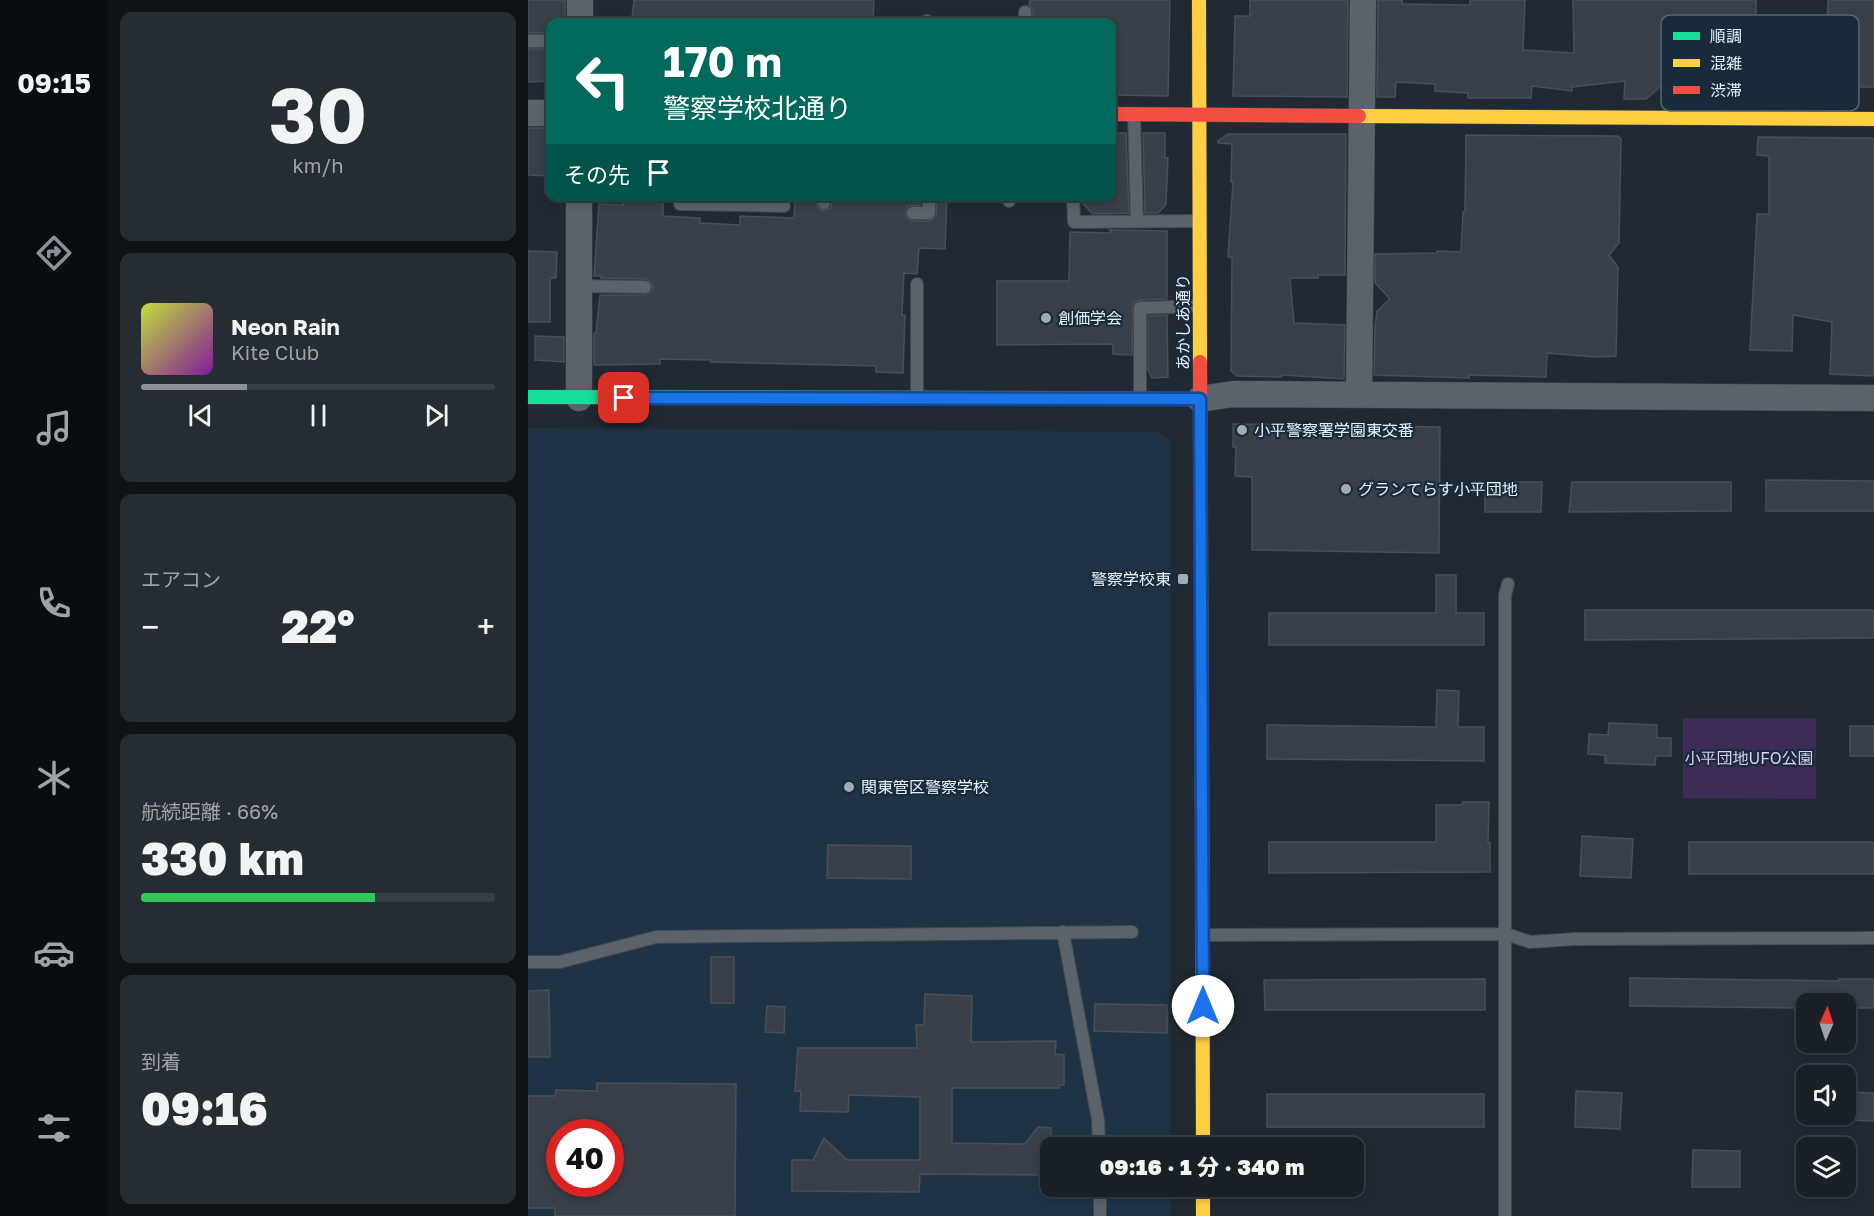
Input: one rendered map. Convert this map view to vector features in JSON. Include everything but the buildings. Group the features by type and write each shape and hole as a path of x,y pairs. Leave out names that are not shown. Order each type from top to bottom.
{"street":[{"path":"580,0 580,18"},
{"name":"あかしあ通り","path":"1199,0 1203,1137"},
{"path":"1359,395 1363,0"},
{"path":"528,113 546,113"},
{"path":"1116,114 1874,119"},
{"path":"579,201 579,398"},
{"path":"528,398 1140,400 1200,399 1233,394 1874,398"},
{"path":"1203,1197 1203,1216"}],"lane":[{"path":"528,41 546,41"},
{"path":"1134,114 1137,220"},
{"path":"680,201 680,204 784,206"},
{"path":"913,213 929,213 929,201"},
{"path":"1073,201 1074,222 1199,221"},
{"path":"917,284 917,398"},
{"path":"579,286 645,287"},
{"path":"1140,400 1140,308 1200,306"},
{"path":"1505,1216 1505,595 1508,584"},
{"path":"1063,932 1098,1120 1099,1137"},
{"path":"528,963 560,962 656,937 1132,932"},
{"path":"1202,935 1506,934 1530,942 1575,939 1874,938"},
{"path":"1100,1197 1100,1216"}],"shaded area":[{"name":"関東管区警察学校","path":"528,428 1157,432 1170,441 1170,1137 1040,1137 1040,1197 1170,1197 1170,1216 528,1216"}],"green space":[{"name":"小平団地UFO公園","path":"1683,718 1816,718 1816,799 1683,798"}],"traffic: fast":[{"path":"528,397 996,398"}],"traffic: slow":[{"path":"1199,0 1200,362"},
{"path":"1359,116 1874,119"},
{"path":"1202,780 1203,1137"},
{"path":"1203,1197 1203,1216"}],"traffic: jam":[{"path":"1116,114 1359,116"},
{"path":"1200,362 1202,780"},
{"path":"996,398 1200,399"}],"place":[{"name":"創価学会","path":"1046,318"},
{"name":"小平警察署学園東交番","path":"1242,430"},
{"name":"グランてらす小平団地","path":"1346,489"},
{"name":"警察学校東","path":"1183,579"},
{"name":"関東管区警察学校","path":"849,787"}],"route":[{"path":"624,398 1200,399 1203,1006"}]}
